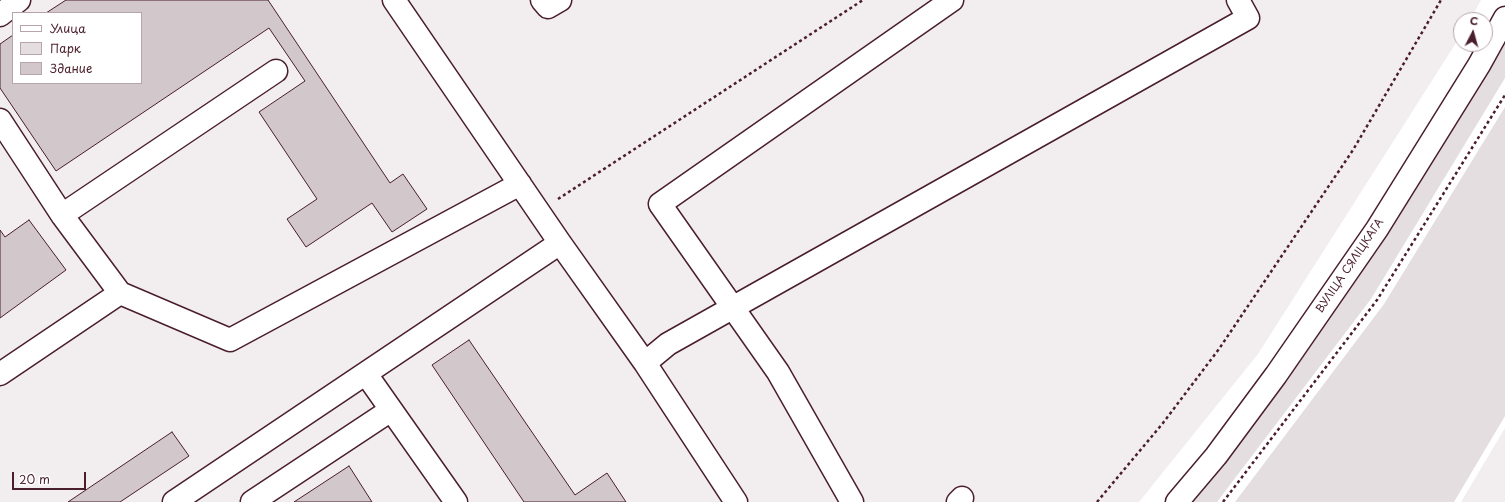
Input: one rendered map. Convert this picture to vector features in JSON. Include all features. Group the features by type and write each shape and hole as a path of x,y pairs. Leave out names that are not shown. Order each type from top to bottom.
{"main road":[{"path":"0,15 19,0"},
{"path":"394,0 560,243 645,363 736,502"},
{"path":"542,0 548,8 560,0"},
{"path":"852,502 778,372 660,204 952,0"},
{"path":"645,363 668,344 1248,18 1238,0"},
{"name":"ВУЛІЦА СЯЛІЦКАГА","path":"1177,502 1216,456 1276,375 1376,229 1479,65 1505,18"},
{"path":"62,215 276,71"},
{"path":"0,120 62,215 120,293 230,340 520,184"},
{"path":"174,502 560,243"},
{"path":"0,374 120,293"},
{"path":"366,374 456,502"},
{"path":"252,502 392,410"}],"path":[{"path":"555,201 863,0"},
{"path":"1097,502 1163,423 1219,349 1353,150 1441,0"},
{"path":"1223,502 1377,300 1505,94"}],"shaded area":[{"path":"0,0 1481,0 1474,12 1453,12 1453,48 1258,354 1139,502 0,502"},
{"path":"1505,428 1505,502 1461,502"}],"green space":[{"path":"1505,40 1505,78 1371,299 1217,502 1190,502 1353,284 1458,120"},
{"path":"1505,107 1505,416 1454,502 1235,502 1384,304"}],"building":[{"path":"66,0 268,0 390,183 403,174 427,209 392,232 372,203 306,247 287,219 317,199 259,112 305,81 269,28 56,171 0,88 0,44 12,36 12,84 142,84 142,12 48,12"},
{"path":"29,220 66,270 0,318 0,230 5,237"},
{"path":"469,340 575,495 607,473 626,502 524,502 432,365"},
{"path":"172,432 189,456 120,502 68,502"},
{"path":"349,466 372,502 294,502"}]}
